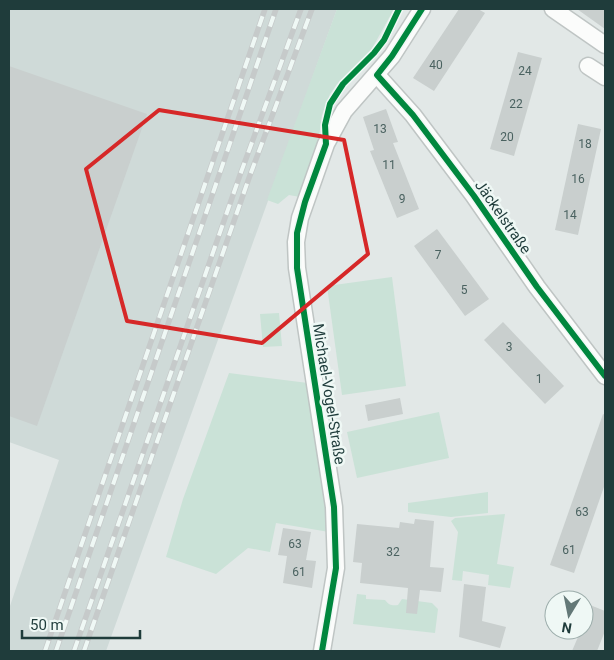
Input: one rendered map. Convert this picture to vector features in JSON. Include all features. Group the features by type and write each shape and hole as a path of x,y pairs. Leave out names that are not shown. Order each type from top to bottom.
{"street":[{"name":"Michael-Vogel-Straße","path":"322,651 336,568 334,507 297,268 296,242 305,202 326,144 348,106 392,56 422,9"},
{"path":"553,9 605,44"},
{"path":"588,66 605,77"},
{"name":"Jäckelstraße","path":"377,75 413,115 474,196 537,287 605,376"}],"highlighted area":[{"path":"159,110 344,140 368,254 262,343 127,321 86,169"}],"shaded area":[{"path":"9,9 337,9 106,651 9,651 9,609 59,460 9,442"}],"green space":[{"path":"337,9 394,9 370,52 337,84 330,94 322,115 317,151 300,197 289,195 278,204 267,200"},
{"path":"392,277 406,386 342,395 327,286"},
{"path":"279,313 282,346 263,347 260,314"},
{"path":"229,373 308,383 329,532 276,523 270,552 248,548 216,574 166,557 183,499"},
{"path":"439,412 449,458 357,478 347,432"},
{"path":"488,492 488,513 451,517 408,512 408,503"},
{"path":"505,514 497,564 514,567 510,588 488,585 489,575 463,571 462,581 452,580 458,532 451,521 455,518"},
{"path":"357,594 366,595 366,599 385,600 392,605 398,605 402,599 432,603 438,609 435,633 353,624"}],"building":[{"path":"459,9 478,9 485,13 434,91 413,78"},
{"path":"577,9 605,9 605,29"},
{"path":"518,52 542,58 514,156 490,149"},
{"path":"9,66 147,114 37,426 9,416"},
{"path":"386,109 398,142 393,143 419,209 397,218 370,151 374,150 363,117"},
{"path":"578,124 601,129 578,235 555,230"},
{"path":"437,229 489,299 465,316 414,246"},
{"path":"503,322 564,386 545,404 484,340"},
{"path":"400,398 403,414 368,421 365,405"},
{"path":"603,414 605,415 605,484 574,573 550,565"},
{"path":"415,519 434,521 430,567 444,568 441,592 420,590 417,614 406,613 408,588 360,583 362,563 353,562 357,524 399,528 400,522 414,524"},
{"path":"283,528 311,532 306,560 316,561 312,588 283,583 287,556 278,555"},
{"path":"464,584 486,587 482,621 506,627 500,648 459,637"},
{"path":"594,607 605,611 605,631 597,651 572,651 577,640 594,640"}],"railway":[{"path":"45,651 265,9"},
{"path":"56,651 276,9"},
{"path":"74,651 240,175 301,9"},
{"path":"84,651 249,178 312,9"}],"cycle path":[{"path":"322,651 336,568 334,507 297,268 297,233 305,202 326,144 325,125 330,104 343,84 374,53 384,40 399,9"},
{"path":"422,9 392,56 377,75 413,115 474,196 537,287 605,376"}]}
